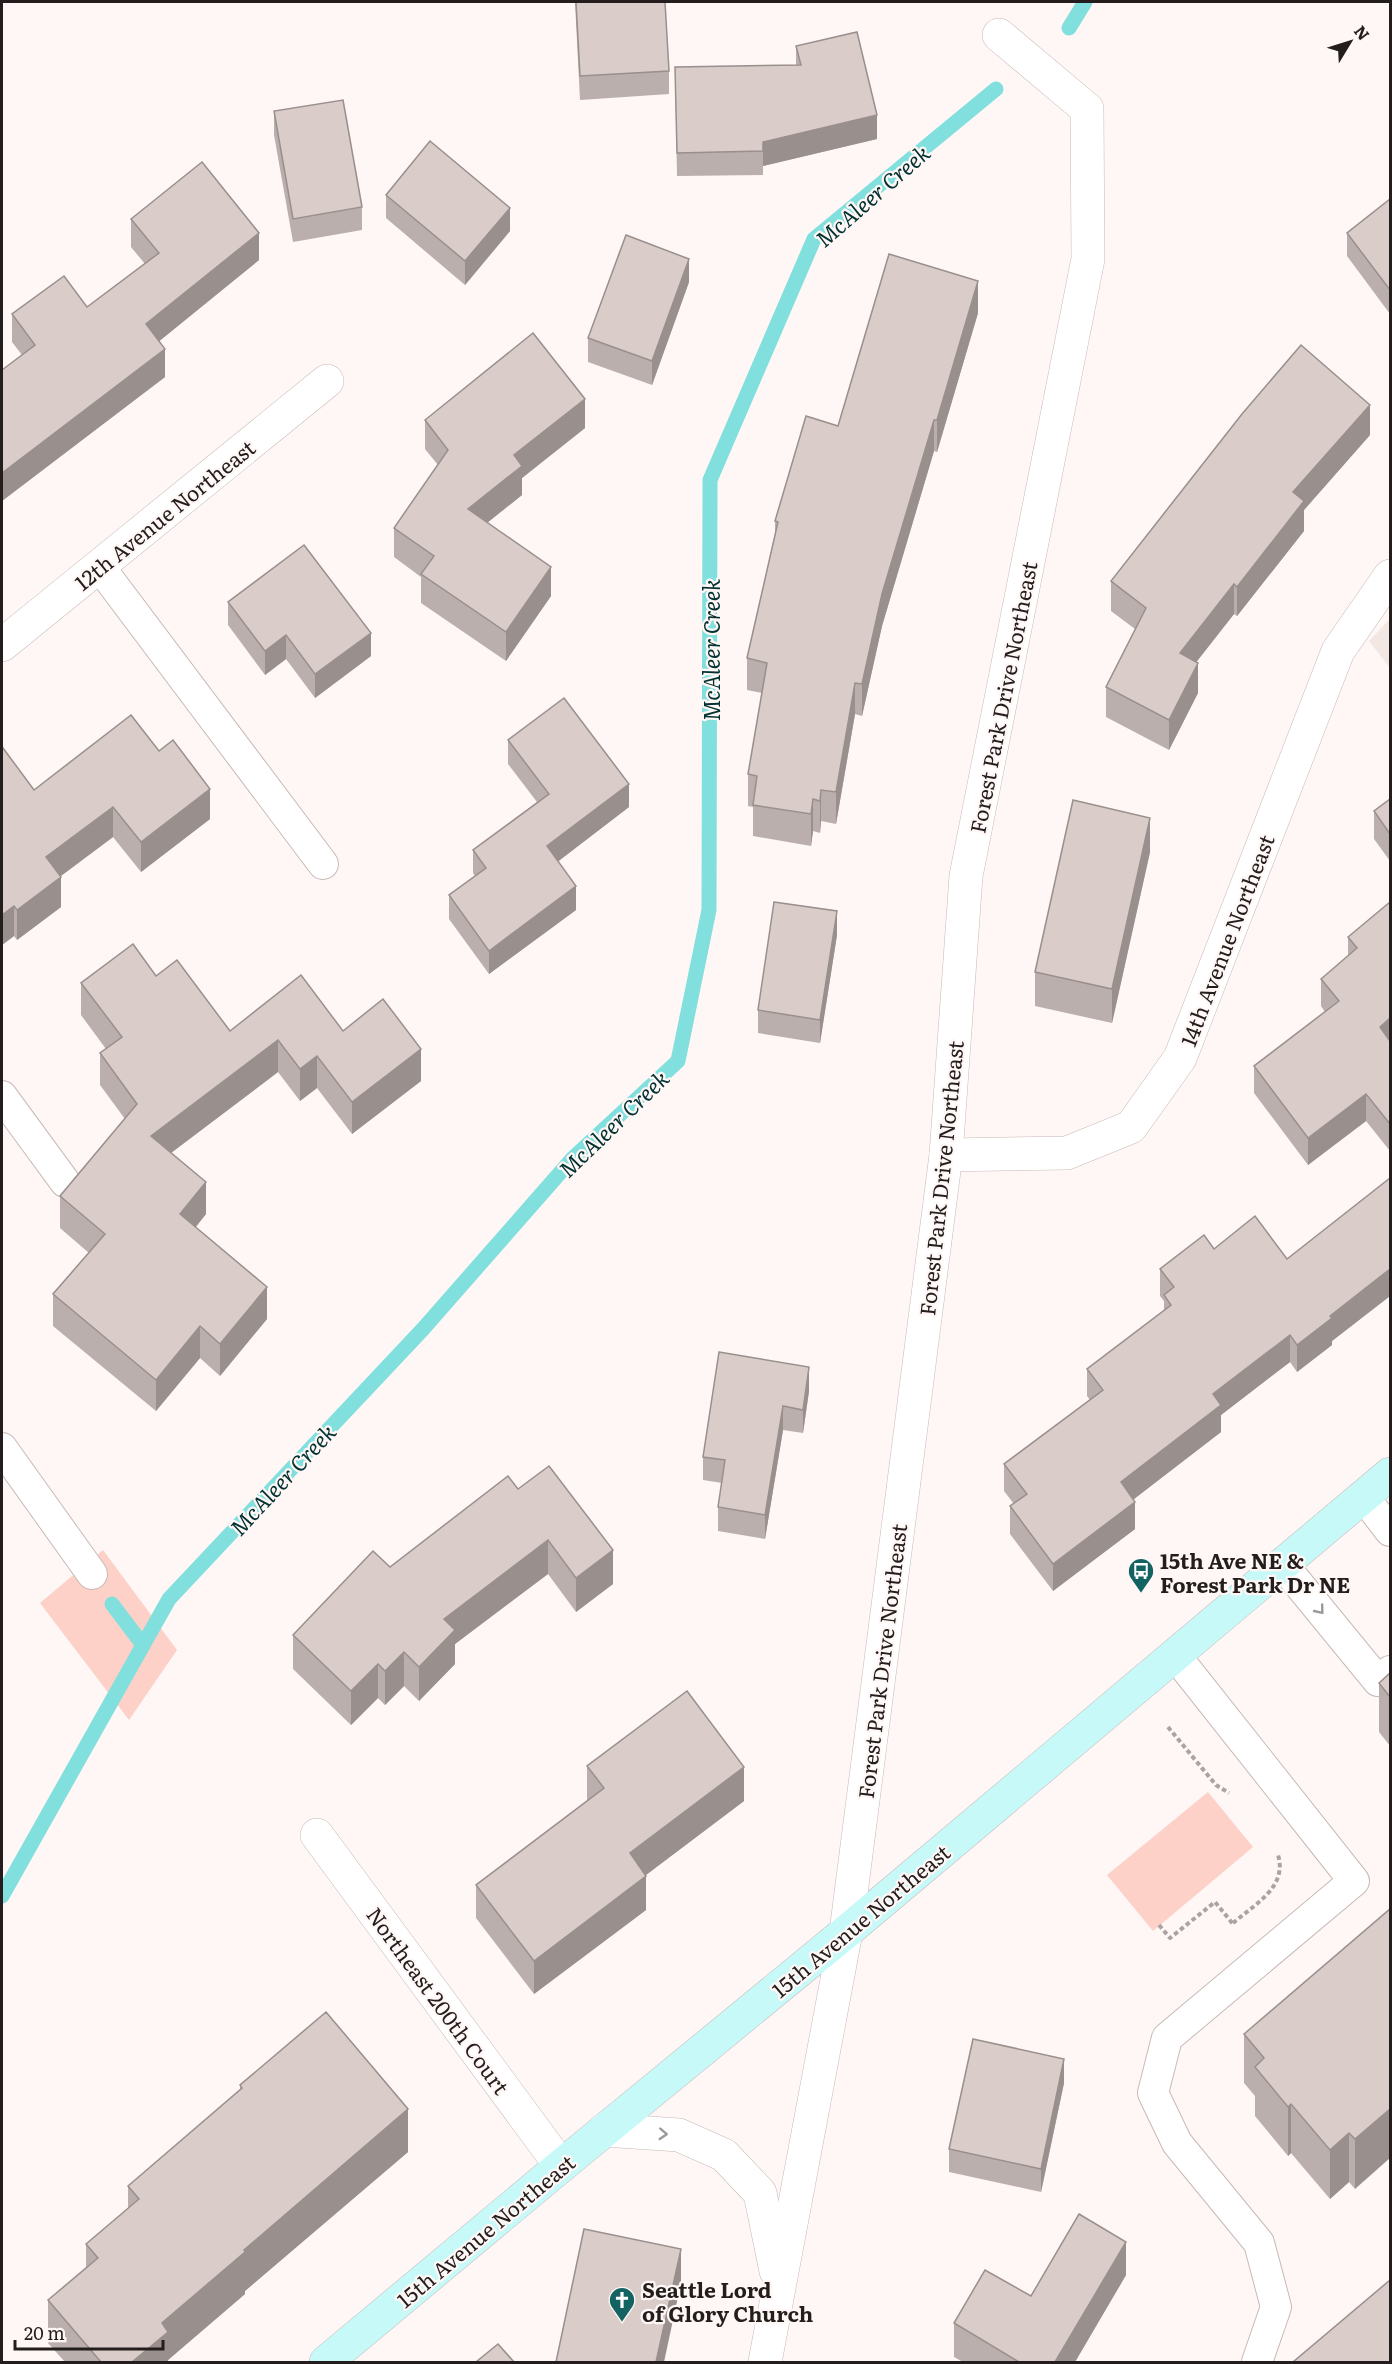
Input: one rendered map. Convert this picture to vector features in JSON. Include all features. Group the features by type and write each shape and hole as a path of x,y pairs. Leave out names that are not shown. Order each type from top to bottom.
{"main road":[{"name":"15th Avenue Northeast","path":"326,2362 846,1932 1390,1474"}],"street":[{"name":"Forest Park Drive Northeast","path":"765,2362 846,1932 946,1155 966,876 1088,259 1087,109 999,35"},
{"name":"12th Avenue Northeast","path":"2,645 327,381"},
{"name":"14th Avenue Northeast","path":"946,1155 1067,1153 1131,1127 1180,1058 1338,651 1390,576"},
{"name":"Northeast 200th Court","path":"317,1835 561,2166"},
{"path":"604,2130 679,2135 724,2155 760,2193 779,2288"}],"lane":[{"path":"99,566 323,864"},
{"path":"2,1096 65,1182"},
{"path":"2,1448 92,1574"},
{"path":"1364,1497 1390,1531"},
{"path":"1283,1565 1378,1681 1390,1671"},
{"path":"1175,1655 1354,1881 1167,2038 1153,2093 1177,2143 1259,2244 1276,2307 1257,2362"}],"path":[{"path":"1168,1727 1216,1785 1235,1797"},
{"path":"1233,1923 1276,1886 1282,1866 1276,1849"},
{"path":"1159,1925 1170,1938 1215,1902 1239,1931"}],"shaded area":[{"path":"1390,619 1390,668 1369,641"},
{"path":"103,1550 177,1650 129,1720 40,1603"},
{"path":"1208,1792 1253,1847 1153,1931 1107,1875"}],"building":[{"path":"576,2 665,2 669,71 580,76"},
{"path":"857,32 877,115 763,142 763,151 677,153 675,67 801,65 796,46"},
{"path":"343,100 362,207 293,219 274,111"},
{"path":"430,141 510,208 465,261 386,195"},
{"path":"202,162 259,233 146,324 165,349 2,473 2,370 35,345 12,314 64,276 87,307 159,253 131,219"},
{"path":"1390,199 1390,290 1347,233"},
{"path":"626,235 689,259 652,361 588,338"},
{"path":"889,254 978,281 882,594 862,684 855,683 836,792 821,790 820,801 813,799 811,814 753,805 757,776 748,774 767,663 747,658 778,522 775,521 806,416 838,426"},
{"path":"533,333 585,399 514,455 522,466 468,509 551,567 506,632 421,574 434,556 394,528 448,450 425,420"},
{"path":"1301,345 1370,405 1293,492 1304,501 1237,587 1234,584 1180,653 1198,663 1169,720 1106,687 1146,608 1111,581 1242,414"},
{"path":"304,545 371,633 315,674 286,635 265,651 228,602"},
{"path":"564,698 629,784 547,846 576,886 489,951 449,895 486,868 473,850 549,794 508,740"},
{"path":"131,715 159,751 173,740 210,789 141,842 113,807 46,857 61,877 17,910 14,906 2,915 2,749 34,790"},
{"path":"1390,799 1390,834 1374,811"},
{"path":"1073,800 1150,818 1112,989 1035,972"},
{"path":"774,902 837,911 820,1020 758,1010"},
{"path":"1390,902 1390,1018 1380,1027 1390,1041 1390,1124 1366,1094 1308,1138 1254,1066 1339,1001 1321,979 1357,948 1348,937"},
{"path":"133,944 156,976 177,960 230,1031 301,975 343,1031 383,999 421,1049 352,1102 317,1056 300,1069 278,1040 151,1136 206,1182 180,1214 267,1287 220,1344 200,1326 156,1380 53,1294 105,1234 60,1196 137,1104 100,1053 122,1037 81,983"},
{"path":"1390,1178 1390,1269 1297,1345 1290,1335 1213,1394 1221,1405 1121,1482 1135,1502 1053,1564 1010,1506 1027,1494 1004,1464 1103,1390 1087,1369 1171,1305 1164,1295 1174,1287 1160,1269 1204,1235 1214,1249 1255,1216 1287,1259"},
{"path":"719,1352 809,1367 803,1410 783,1406 765,1515 718,1507 725,1460 703,1457"},
{"path":"549,1466 613,1550 576,1578 548,1540 444,1619 455,1630 419,1667 404,1652 385,1671 378,1664 351,1691 293,1635 373,1551 390,1567 508,1476 518,1489"},
{"path":"1390,1673 1390,1697 1379,1683"},
{"path":"687,1691 744,1767 630,1853 646,1876 534,1961 476,1885 604,1788 587,1766"},
{"path":"1390,1909 1390,2109 1355,2139 1349,2133 1330,2150 1291,2104 1288,2107 1255,2067 1264,2058 1244,2034"},
{"path":"326,2012 408,2109 162,2323 168,2332 132,2362 101,2362 48,2300 98,2258 86,2244 139,2199 128,2186 242,2088 240,2085"},
{"path":"973,2039 1064,2059 1041,2169 949,2149"},
{"path":"1079,2214 1126,2242 1055,2362 1019,2362 954,2323 985,2270 1031,2296"},
{"name":"Seattle Lord of Glory Church","path":"584,2229 681,2249 656,2362 556,2362"},
{"path":"1390,2280 1390,2362 1293,2362"},
{"path":"498,2344 514,2362 476,2362"}],"waterway":[{"name":"McAleer Creek","path":"1069,28 1085,2"},
{"name":"McAleer Creek","path":"2,1896 169,1599 423,1329 573,1158 678,1061 709,910 710,480 814,239 996,89"},
{"path":"112,1604 143,1645"}],"place":[{"name":"15th Ave NE & Forest Park Dr NE","path":"1141,1594"},
{"name":"Seattle Lord of Glory Church","path":"622,2323"}]}
